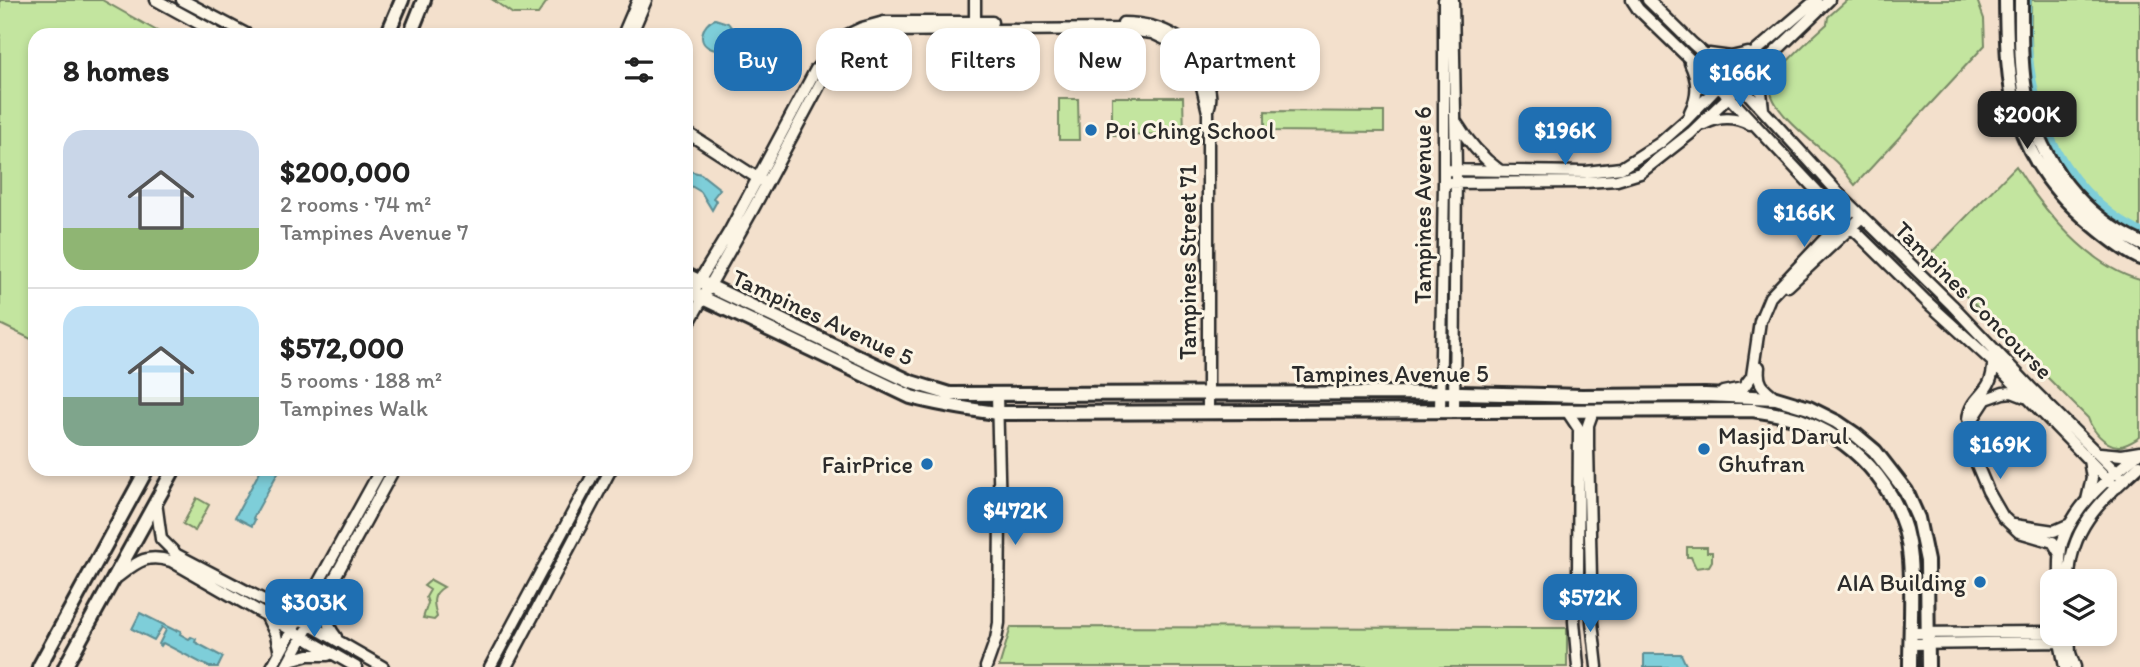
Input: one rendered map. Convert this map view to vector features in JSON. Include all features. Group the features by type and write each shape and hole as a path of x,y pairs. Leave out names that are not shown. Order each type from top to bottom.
{"main road":[{"path":"390,28 402,0"},
{"path":"413,28 424,0"},
{"path":"2000,0 2007,17"},
{"path":"2006,0 2010,87 2019,125 2034,159 2061,197 2097,229 2140,258"},
{"path":"2021,0 2022,60 2028,103 2053,167 2068,189 2104,222 2140,243"},
{"name":"Tampines Avenue 5","path":"696,292 911,382 950,394 1705,395 1776,398 1809,408 1837,422 1875,451 1906,491 1918,518 1927,561 1928,667"},
{"name":"Tampines Avenue 5","path":"696,292 911,397 946,407 997,413 1752,410 1785,415 1823,430 1847,446 1868,465 1885,486 1905,530 1910,559 1910,667"},
{"path":"1582,396 1590,402 1593,411"},
{"path":"39,667 144,476"},
{"path":"65,667 170,476"}],"street":[{"path":"156,0 207,28"},
{"path":"182,0 235,28"},
{"path":"626,28 638,0"},
{"path":"634,28 646,0"},
{"path":"975,0 975,26"},
{"name":"Tampines Avenue 6","path":"1440,411 1444,0"},
{"name":"Tampines Avenue 6","path":"1453,0 1456,170 1454,411"},
{"name":"Tampines Concourse","path":"1632,0 1638,9 1728,96 1851,227 1993,362 2089,460 2117,480"},
{"name":"Tampines Concourse","path":"1648,0 1739,84 1853,209 2099,453 2117,480"},
{"path":"1444,170 1586,172 1621,168 1660,143 1729,75 1816,0"},
{"path":"1444,183 1617,180 1640,173 1694,130 1829,0"},
{"name":"Tampines Street 71","path":"696,292 827,71 845,49 880,31 975,26 1118,29 1152,33 1169,41 1192,61 1200,78 1208,112 1208,412"},
{"path":"1693,44 1719,57 1740,57 1759,48"},
{"path":"1764,113 1760,83 1771,53"},
{"path":"1685,121 1697,94 1696,80 1687,56"},
{"path":"1694,130 1717,118 1726,117 1756,128"},
{"path":"1455,122 1482,158 1500,170"},
{"path":"693,138 762,181"},
{"path":"1705,395 1735,390 1747,384 1752,376 1760,321 1770,297 1853,209"},
{"path":"1776,398 1761,387 1759,382 1765,323 1770,310 1789,285 1862,217"},
{"path":"1993,362 1992,380 1974,402 1967,417 1969,441 1978,469 2003,517 2019,532 2053,542 2060,554"},
{"path":"1969,425 1986,399 1997,393 2012,392 2027,397"},
{"path":"986,667 999,622 997,395"},
{"path":"1567,411 1579,429 1578,576 1574,621 1578,667"},
{"path":"1593,411 1588,425 1588,446 1592,622 1597,667"},
{"path":"2099,453 2116,455 2140,452"},
{"path":"2069,569 2076,539 2091,514 2140,452"},
{"path":"2060,569 2060,554 2071,524 2087,500 2092,478 2089,460"},
{"path":"2087,500 2140,465"},
{"path":"272,667 377,476"},
{"path":"288,664 390,476"},
{"path":"490,667 592,476"},
{"path":"506,667 607,476"},
{"path":"156,502 161,539 177,555 298,618 383,667"},
{"path":"2014,525 2054,531 2071,524"},
{"path":"112,580 137,562 152,557 171,561 356,667"},
{"path":"330,585 326,618 340,642"},
{"path":"269,603 292,602 312,592"},
{"path":"268,618 275,629 279,653"},
{"path":"1928,638 2040,633"},
{"path":"1910,638 2040,638"},
{"path":"2064,646 2065,667"},
{"path":"2067,646 2074,667"},
{"path":"288,664 316,654 339,657"}],"green space":[{"path":"0,0 102,0 152,28 28,28 28,338 0,324"},
{"path":"493,0 548,0 538,14 513,14"},
{"path":"1847,0 1977,0 1984,19 1985,45 1855,185 1838,164 1785,116 1771,93 1771,83 1780,69 1827,24 1828,17"},
{"path":"2031,0 2140,0 2140,230 2099,202 2067,164 2054,142 2037,95 2031,44"},
{"path":"1112,97 1183,97 1184,134 1112,135"},
{"path":"1059,99 1078,99 1079,140 1059,140"},
{"path":"1265,111 1384,112 1384,132 1265,131"},
{"path":"2016,166 2053,218 2085,249 2121,273 2140,280 2140,437 2126,445 2113,445 2099,436 2088,418 1927,257"},
{"path":"197,498 209,505 195,531 183,524"},
{"path":"1687,547 1707,547 1707,552 1712,552 1709,566 1696,568 1691,557 1687,557"},
{"path":"431,580 444,587 435,597 437,617 434,620 423,618 428,603 426,597 430,590 424,586"},
{"path":"1011,627 1567,628 1567,667 999,667"}],"water":[{"path":"715,19 728,23 732,28 714,28 714,50 707,46 702,38 710,21"},
{"path":"693,172 701,174 720,189 713,198 717,201 712,210 701,192 693,187"},
{"path":"257,476 276,476 253,518 255,520 252,526 235,517"},
{"path":"140,613 181,631 180,634 196,639 195,642 223,657 218,667 209,667 163,643 161,646 159,644 166,630 162,627 154,640 132,629"},
{"path":"1644,654 1681,654 1687,667 1644,667"}],"waterway":[{"path":"2027,0 2030,69 2037,103 2049,134 2064,163 2085,190 2110,213 2140,232"}],"place":[{"name":"Poi Ching School","path":"1091,130"},
{"name":"Masjid Darul Ghufran","path":"1704,449"},
{"name":"FairPrice","path":"927,464"},
{"name":"AIA Building","path":"1980,582"}]}
